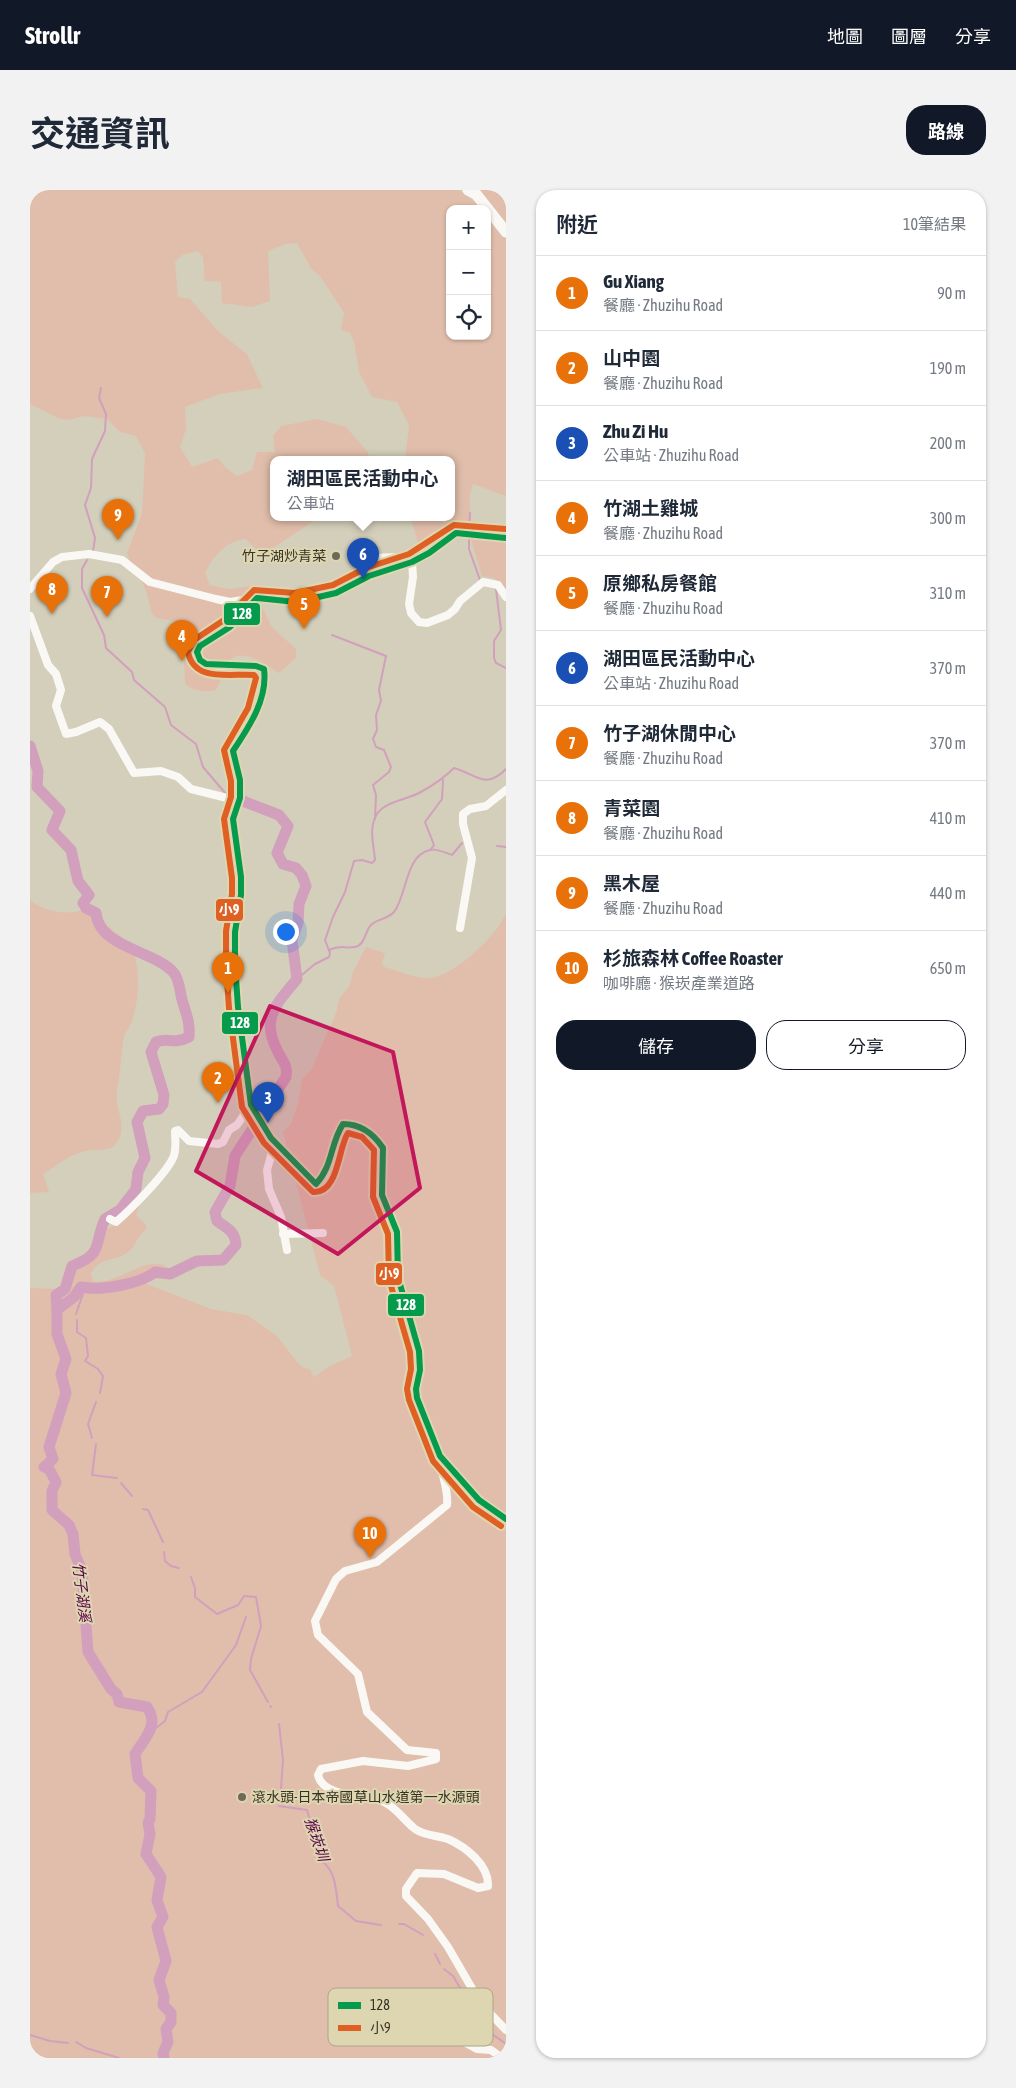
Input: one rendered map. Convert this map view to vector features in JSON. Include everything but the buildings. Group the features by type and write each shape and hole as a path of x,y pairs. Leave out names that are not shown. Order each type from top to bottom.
{"main road":[{"path":"468,190 476,194 506,232"}],"street":[{"path":"30,589 53,562 62,557 89,554 122,560 150,582 230,602 257,598 296,602 336,593 369,576 412,562 429,553 456,533 506,538"},
{"path":"372,558 400,557 412,562"},
{"path":"412,562 414,577 409,604 411,613 419,622 427,623 448,615 456,609 460,601 484,582 498,585 506,597"},
{"path":"257,598 230,627 200,646 197,652 199,660 204,664 228,666 255,664 264,669 266,676 266,683 260,699 244,734 233,751 240,780 239,800 233,819 241,877 241,895 235,932 235,964 238,1007 252,1105 271,1138 316,1184 330,1167 332,1145 337,1132 344,1124 351,1123 367,1130 376,1137 383,1148 382,1195 396,1232 398,1277 419,1351 420,1370 416,1389 417,1398 440,1456 479,1500 506,1519"},
{"path":"30,616 48,665 56,674 61,690 56,706 66,734 100,722 109,729 134,773 161,771 178,777 191,789 239,800"},
{"path":"460,928 472,858 463,824 463,814 470,809 486,806 506,790"},
{"path":"110,1219 116,1222 126,1214 170,1164 175,1152 176,1131 178,1130 189,1141 218,1144 224,1142 229,1130 237,1126 252,1105"},
{"path":"271,1138 271,1156 267,1170 269,1189 281,1217 286,1250"},
{"path":"283,1234 323,1233"},
{"path":"440,1456 440,1466 448,1496 447,1505 389,1554 367,1566 345,1571 336,1579 315,1621 318,1635 358,1674 367,1712 407,1750 431,1751 436,1753 436,1759 408,1766 363,1761 321,1769 318,1775 320,1781 339,1792 386,1803 415,1829 425,1834 447,1839 459,1846 483,1866 488,1879 488,1886 478,1888 444,1874 417,1873 406,1889 406,1896 428,1920 448,1947 472,1988"},
{"path":"493,2016 506,2030"},
{"path":"474,2046 491,2050 502,2058"}],"highlighted area":[{"path":"270,1006 393,1052 420,1188 338,1254 196,1171"}],"shaded area":[{"path":"30,190 459,190 480,205 446,205 446,340 491,340 491,216 506,233 506,496 473,484 470,494 470,521 422,546 418,543 412,521 455,521 455,456 405,456 409,425 397,402 372,397 359,372 354,342 350,333 341,330 344,313 320,276 312,270 297,243 286,244 268,251 270,301 252,307 222,303 221,282 205,281 203,258 198,251 182,255 175,262 178,297 190,299 219,332 247,354 263,388 220,394 185,407 186,429 180,447 192,467 218,458 226,468 237,476 252,470 257,452 275,452 273,436 281,426 317,419 346,427 369,456 270,456 270,521 314,521 261,554 246,539 232,543 216,555 205,573 210,585 229,589 259,585 270,593 265,596 261,605 272,627 296,649 296,658 279,673 261,662 247,656 241,656 234,657 229,661 216,690 199,691 187,686 185,683 183,626 179,622 156,618 152,614 146,591 141,579 133,572 127,553 142,513 145,454 136,436 120,432 107,419 84,416 69,420 60,419 30,404"},
{"path":"467,190 506,190 506,224 491,211 491,205 484,205"},
{"path":"506,533 506,589 494,578 482,576 471,540 472,537 496,540"},
{"path":"30,900 50,910 84,911 126,941 133,951 136,961 138,993 132,1021 125,1034 117,1091 121,1125 119,1139 109,1149 90,1150 63,1161 43,1174 49,1192 30,1193"},
{"path":"506,913 506,2058 30,2058 30,1288 64,1289 70,1265 77,1259 92,1252 99,1232 116,1223 129,1200 139,1191 143,1196 136,1215 146,1225 147,1229 127,1253 98,1265 91,1274 93,1281 103,1281 147,1265 157,1264 167,1267 175,1275 174,1278 148,1279 147,1284 211,1309 247,1315 276,1335 298,1363 304,1368 310,1369 314,1377 328,1367 352,1356 334,1286 320,1275 283,1132 291,1124 298,1104 302,1079 311,1070 336,1013 340,997 349,987 353,972 366,947 385,953 382,963 384,967 409,975 425,978 435,977 459,965 472,955 501,923"}],"waterway":[{"path":"93,551 95,538 85,505 91,488 92,459 105,431 106,414 99,398 101,388"},
{"path":"469,530 470,513"},
{"path":"469,540 469,549 480,580"},
{"path":"87,560 82,569 82,588 104,635 106,648 132,672 134,680 165,707 171,725 196,744 203,767 226,794"},
{"path":"496,589 501,630 494,641 494,658 496,663 506,668"},
{"path":"332,635 386,656 379,690 381,701 376,715 377,730 373,739 376,747 384,750 391,767 389,772 373,785 376,795 375,819"},
{"path":"30,746 38,771 37,787 60,811 52,830 71,850 78,881 89,895 83,903 86,908 96,913 99,925 107,934 129,948 165,965 174,973 179,983 189,1028 189,1037 175,1041 164,1040 156,1042 151,1052 164,1095 163,1104 159,1109 143,1111 137,1122 145,1158 138,1172 136,1189 120,1210 105,1219 94,1252 89,1257 72,1266 65,1289 56,1295 57,1310"},
{"path":"297,979 315,964 329,957 330,953 325,940 345,892 354,861 362,860 372,863 375,860 372,837 373,825 374,819 380,810 385,806 424,790 442,779 454,768 487,780 499,775 506,769"},
{"path":"431,849 434,845 425,822 442,799 443,780"},
{"name":"竹子湖溪","path":"164,2058 163,2053 168,2042 166,2029 171,2022 171,2013 163,2005 164,1997 159,1980 166,1961 157,1927 163,1917 157,1900 161,1877 146,1854 150,1834 148,1823 150,1819 151,1791 138,1778 135,1754 149,1732 152,1720 151,1714 147,1707 119,1702 117,1694 111,1689 88,1652 82,1571 75,1554 73,1534 69,1525 52,1510 52,1491 56,1482 49,1469 44,1467 53,1459 49,1447 66,1393 61,1374 66,1359 57,1334 57,1310 74,1297 81,1287 120,1286 140,1280 155,1272 170,1274 197,1261 223,1260 236,1245 232,1233 217,1221 215,1212 230,1186 235,1156 286,1077 286,1066 278,1052 270,1030 273,1012 297,979 292,940 298,923 299,904 306,886 302,875 296,868 283,864 277,853 288,826 279,815 243,801"},
{"path":"329,950 337,947 358,946 363,941 371,925 394,912 402,896 411,868 422,853 435,850 452,855 462,843"},
{"path":"497,846 506,847"},
{"name":"猴崁圳","path":"76,1314 85,1288"},
{"name":"猴崁圳","path":"77,1320 77,1332 86,1338 88,1356 85,1361 98,1369 103,1376 100,1393"},
{"name":"猴崁圳","path":"92,1438 88,1424 96,1402"},
{"name":"猴崁圳","path":"96,1444 92,1475 117,1478"},
{"name":"猴崁圳","path":"121,1483 132,1496"},
{"name":"猴崁圳","path":"143,1509 148,1510 163,1542"},
{"name":"猴崁圳","path":"164,1552 165,1561 171,1566 179,1568"},
{"name":"猴崁圳","path":"191,1577 195,1588 195,1597 217,1614 238,1605 244,1596 256,1597 261,1626 251,1659 250,1670 268,1702"},
{"path":"152,1731 165,1721 168,1712 202,1692 236,1645 246,1617"},
{"name":"猴崁圳","path":"279,1724 283,1760 280,1802"},
{"name":"猴崁圳","path":"279,1806 307,1810 322,1861 327,1865 333,1876 338,1906 356,1921 381,1925"},
{"name":"猴崁圳","path":"399,1924 404,1924 423,1935"},
{"name":"猴崁圳","path":"435,1954 440,1964"},
{"path":"444,1969 453,1976 460,1988"},
{"path":"30,2035 50,2041 68,2043"},
{"path":"493,2035 506,2044"},
{"path":"76,2042 86,2048 119,2058"}],"transit line":[{"name":"小9","path":"501,1526 473,1507 433,1461 409,1400 407,1389 411,1369 410,1352 389,1279 388,1234 373,1197 374,1150 362,1137 348,1133 333,1178 322,1191 313,1192 264,1143 242,1107 229,1008 226,965 226,931 232,894 232,878 224,819 231,797 231,781 224,750 248,708 256,678 254,675 225,675 205,672 192,662 188,652 194,640 224,620 254,590 295,593 333,585 366,568 409,554 454,525 506,529"},
{"name":"128","path":"506,538 456,533 429,553 412,562 369,576 336,593 296,602 257,598 230,627 200,646 197,652 200,660 206,664 256,666 264,669 263,691 260,702 251,722 233,751 240,780 240,798 233,819 241,877 241,895 235,932 235,964 238,1007 251,1105 271,1138 316,1184 326,1170 343,1124 349,1124 366,1130 383,1148 382,1195 397,1232 398,1277 419,1351 420,1370 416,1389 417,1398 440,1456 479,1500 506,1519"}],"place":[{"name":"黑木屋","path":"118,540"},
{"name":"竹子湖炒青菜","path":"336,556"},
{"name":"湖田區民活動中心","path":"363,579"},
{"name":"青菜園","path":"52,614"},
{"name":"竹子湖休閒中心","path":"107,617"},
{"name":"原鄉私房餐館","path":"304,629"},
{"name":"竹湖土雞城","path":"182,661"},
{"name":"Gu Xiang","path":"228,993"},
{"name":"山中園","path":"218,1103"},
{"name":"Zhu Zi Hu","path":"268,1123"},
{"name":"杉旅森林 Coffee Roaster","path":"370,1558"},
{"name":"滾水頭-日本帝國草山水道第一水源頭","path":"242,1797"}]}
